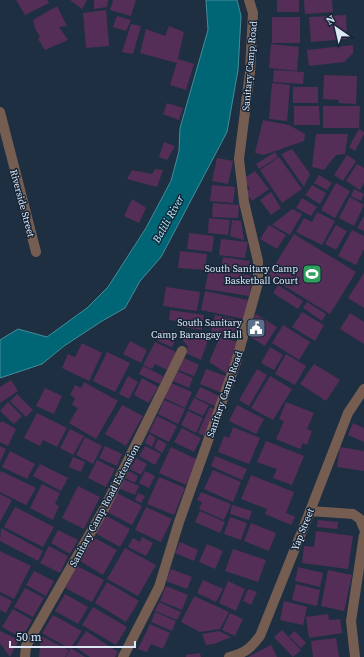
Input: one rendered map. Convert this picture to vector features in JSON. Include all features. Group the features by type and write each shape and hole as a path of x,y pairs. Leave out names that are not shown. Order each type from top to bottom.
{"street":[{"name":"Sanitary Camp Road","path":"123,657 159,587 179,522 236,362 258,283 258,261 244,202 239,159 250,72 253,13 250,0"},
{"name":"Riverside Street","path":"0,112 36,252"},
{"path":"0,158 10,154"},
{"name":"Sanitary Camp Road Extension","path":"25,657 26,646 104,510 182,351"},
{"name":"Yap Street","path":"229,657 242,654 252,647 260,636 348,413 364,389"},
{"path":"310,511 353,514 360,519 364,529"},
{"path":"355,657 351,621 364,535"}],"water":[{"name":"Balili River","path":"206,0 237,0 241,16 238,70 227,132 161,257 140,281 125,308 64,346 42,364 0,378 0,340 18,329 47,337 87,308 108,287 146,228 171,181 179,151 180,128 208,30"}],"building":[{"path":"16,0 47,0 49,3 25,15"},
{"path":"70,0 87,0 82,9"},
{"path":"94,0 108,0 107,7 94,9"},
{"path":"113,0 136,0 131,16 110,10"},
{"path":"277,0 299,0 299,12 277,12"},
{"path":"304,0 332,0 333,12 305,14"},
{"path":"57,6 67,26 59,27 68,40 45,50 38,39 40,37 33,20"},
{"path":"106,10 109,46 86,48 83,13"},
{"path":"346,15 347,39 311,42 309,17"},
{"path":"117,16 131,20 126,31 113,27"},
{"path":"272,17 300,17 300,43 272,43"},
{"path":"131,24 141,26 133,54 122,52"},
{"path":"169,26 184,32 177,63 140,53 146,29 165,36"},
{"path":"271,44 299,47 297,71 269,68"},
{"path":"353,45 353,53 344,62 309,66 307,50"},
{"path":"178,59 194,64 186,90 170,85"},
{"path":"274,70 304,72 303,84 273,82"},
{"path":"324,75 357,76 356,104 339,103 339,100 323,99"},
{"path":"272,83 290,85 287,121 269,119"},
{"path":"293,87 318,87 318,103 293,103"},
{"path":"167,103 183,108 179,120 163,114"},
{"path":"294,106 319,106 320,125 294,125"},
{"path":"323,106 360,106 359,128 323,128"},
{"path":"263,120 289,125 305,134 304,141 264,155 255,153"},
{"path":"359,129 364,132 364,134 355,151 349,147"},
{"path":"316,134 348,134 345,154 336,155 324,170 312,167"},
{"path":"164,142 175,146 167,160 159,157"},
{"path":"292,149 310,174 304,187 281,154"},
{"path":"275,152 278,157 259,169 256,164"},
{"path":"347,155 356,161 343,181 334,175"},
{"path":"279,157 302,189 282,203 260,170"},
{"path":"217,158 233,161 228,184 212,181"},
{"path":"357,164 364,168 364,183 360,190 346,181"},
{"path":"155,169 163,170 157,187 127,179 132,170 152,174"},
{"path":"255,171 269,189 252,201 245,192 250,189 243,179"},
{"path":"319,175 332,183 327,190 314,183"},
{"path":"336,183 350,191 335,218 321,210"},
{"path":"212,185 235,187 233,203 210,201"},
{"path":"312,185 326,193 320,204 305,195"},
{"path":"354,189 364,194 361,201 351,196"},
{"path":"271,192 281,208 271,215 260,200"},
{"path":"350,197 364,205 354,226 339,218"},
{"path":"302,198 317,207 311,216 296,208"},
{"path":"132,199 146,208 139,223 124,216"},
{"path":"213,203 239,205 238,218 212,217"},
{"path":"292,209 302,214 290,235 272,225"},
{"path":"317,212 335,221 322,245 296,232 304,218 312,222"},
{"path":"364,216 364,231 357,228"},
{"path":"209,218 230,220 228,235 208,233"},
{"path":"232,220 241,221 244,240 230,236"},
{"path":"269,225 286,235 277,249 260,239"},
{"path":"336,225 347,231 336,250 325,244"},
{"path":"352,230 364,236 364,249 356,265 338,256"},
{"path":"189,233 214,236 212,252 187,249"},
{"name":"South Sanitary Camp Basketball Court","path":"294,234 356,272 330,314 268,276"},
{"path":"221,239 248,242 245,258 219,255"},
{"path":"180,251 207,254 205,270 178,268"},
{"path":"223,257 250,261 248,273 221,269"},
{"path":"209,268 253,276 249,296 205,289"},
{"path":"364,273 364,308 348,298"},
{"path":"278,285 303,301 298,309 273,293"},
{"path":"166,287 200,292 197,311 163,306"},
{"path":"205,291 248,300 244,319 201,310"},
{"path":"307,302 326,314 322,321 303,308"},
{"path":"170,310 204,315 202,330 176,326 178,321 169,320"},
{"path":"302,312 324,325 315,341 292,327"},
{"path":"350,313 364,322 364,344 340,329"},
{"path":"256,314 277,327 265,346 244,333"},
{"path":"215,315 245,322 241,339 211,332"},
{"path":"283,325 310,342 299,360 272,343"},
{"path":"162,330 177,337 172,347 158,341"},
{"path":"186,331 209,337 201,360 186,353 188,347 183,340"},
{"path":"220,337 240,343 229,375 209,362"},
{"path":"130,341 147,350 141,363 123,354"},
{"path":"155,342 176,352 167,370 155,364 152,369 143,365"},
{"path":"82,343 102,353 89,381 62,368 68,354 75,357"},
{"path":"270,347 283,355 274,370 261,363"},
{"path":"107,352 130,363 115,392 93,381"},
{"path":"286,354 306,366 295,385 275,374"},
{"path":"184,358 199,365 194,376 178,370"},
{"path":"314,364 340,380 326,401 300,384"},
{"path":"143,366 163,376 160,384 139,374"},
{"path":"206,369 228,377 222,393 200,384"},
{"path":"257,369 267,375 249,406 239,400"},
{"path":"177,371 193,378 189,388 173,381"},
{"path":"128,376 138,382 129,399 119,394"},
{"path":"270,376 292,389 273,420 251,408"},
{"path":"142,378 158,387 149,403 134,395"},
{"path":"11,380 18,391 0,403 0,387"},
{"path":"84,382 118,401 96,439 69,423 78,408 72,405 75,398 70,395 75,385 81,388"},
{"path":"171,383 192,392 185,408 164,398"},
{"path":"200,387 221,397 217,407 195,397"},
{"path":"45,388 62,396 54,414 36,406"},
{"path":"17,394 33,410 26,417 10,401"},
{"path":"194,398 209,405 203,416 188,409"},
{"path":"164,400 185,409 178,424 158,414"},
{"path":"8,402 22,416 14,424 0,411"},
{"path":"286,402 314,413 307,429 312,431 307,445 303,443 300,449 276,439 284,421 279,419"},
{"path":"122,405 143,416 126,446 105,434"},
{"path":"237,405 264,419 256,434 229,421"},
{"path":"210,407 216,410 204,436 198,433"},
{"path":"188,411 203,418 196,433 181,425"},
{"path":"37,413 67,428 57,447 43,440 40,446 24,438"},
{"path":"157,416 177,426 169,442 149,432"},
{"path":"2,421 16,429 8,446 0,442 0,423"},
{"path":"353,423 364,428 364,442 348,435"},
{"path":"233,427 260,438 249,464 218,452 224,436 229,438"},
{"path":"182,428 201,438 194,452 174,442"},
{"path":"70,429 84,436 73,455 60,448"},
{"path":"149,434 156,438 152,447 145,443"},
{"path":"85,437 102,446 93,464 76,455"},
{"path":"158,439 167,444 162,453 154,448"},
{"path":"266,441 304,456 292,485 273,478 277,469 257,462"},
{"path":"0,446 6,449 0,462"},
{"path":"105,446 122,454 117,466 99,458"},
{"path":"145,446 161,454 155,465 139,456"},
{"path":"171,447 198,460 186,485 159,473"},
{"path":"340,447 364,451 364,471 337,467"},
{"path":"10,451 35,464 27,479 2,467"},
{"path":"215,456 247,469 242,480 211,466"},
{"path":"73,457 85,462 81,472 69,467"},
{"path":"136,458 147,464 141,475 130,469"},
{"path":"97,460 115,469 106,487 88,478"},
{"path":"40,464 68,478 61,491 33,476"},
{"path":"213,470 241,482 233,502 204,489"},
{"path":"1,471 36,488 26,505 0,492"},
{"path":"129,471 138,476 135,483 125,478"},
{"path":"145,471 155,476 149,488 139,483"},
{"path":"251,475 294,492 286,513 295,517 291,525 265,514 267,509 241,499"},
{"path":"159,477 185,488 174,515 147,504"},
{"path":"123,479 139,486 135,495 120,489"},
{"path":"42,484 60,493 55,504 59,506 53,520 30,508"},
{"path":"78,486 100,497 84,529 62,518"},
{"path":"201,492 231,504 224,520 199,509 202,502 197,500"},
{"path":"117,493 142,506 132,525 107,512"},
{"path":"138,493 145,496 141,503 135,500"},
{"path":"0,494 12,500 0,522"},
{"path":"232,505 252,511 249,520 230,514"},
{"path":"15,507 54,527 43,547 4,527"},
{"path":"146,507 172,519 161,542 135,530"},
{"path":"200,511 225,522 220,533 195,522"},
{"path":"105,515 130,529 120,547 95,533"},
{"path":"230,517 247,523 241,540 224,534"},
{"path":"318,520 338,522 337,529 317,527"},
{"path":"251,523 276,533 269,551 244,541"},
{"path":"1,528 43,551 38,561 0,541"},
{"path":"58,530 78,540 70,554 51,543"},
{"path":"316,531 353,536 348,569 302,563 304,546 314,547"},
{"path":"93,537 117,550 103,575 80,561"},
{"path":"142,537 153,543 146,556 128,547 133,538 140,542"},
{"path":"180,542 198,550 194,561 175,553"},
{"path":"207,544 223,551 215,569 199,562"},
{"path":"49,546 68,556 60,573 40,563"},
{"path":"125,548 156,565 138,596 107,579"},
{"path":"233,549 266,560 258,582 225,571"},
{"path":"0,551 31,566 14,599 0,592"},
{"path":"77,566 104,580 92,602 65,588"},
{"path":"298,567 323,573 320,587 295,581"},
{"path":"171,569 192,577 187,589 166,581"},
{"path":"328,570 352,575 344,611 321,606"},
{"path":"34,571 54,581 46,596 26,585"},
{"path":"203,580 223,589 216,602 197,593"},
{"path":"228,581 245,589 236,611 219,603"},
{"path":"107,582 139,601 126,622 95,603"},
{"path":"296,584 320,590 317,606 292,600"},
{"path":"166,586 188,595 182,610 160,601"},
{"path":"25,588 44,598 33,617 14,607"},
{"path":"248,589 257,592 251,605 243,601"},
{"path":"65,594 88,607 78,624 55,611"},
{"path":"0,595 12,601 6,613 0,610"},
{"path":"194,596 229,612 220,629 200,632 181,622"},
{"path":"284,601 307,607 303,625 280,620"},
{"path":"159,602 181,612 177,620 155,611"},
{"path":"93,607 127,627 116,645 82,625"},
{"path":"13,609 32,620 22,638 2,627"},
{"path":"155,612 176,621 172,631 151,622"},
{"path":"230,613 243,619 235,636 222,630"},
{"path":"328,614 329,620 340,619 342,633 309,638 306,617"},
{"path":"53,615 82,631 70,649 42,633"},
{"path":"150,624 170,633 163,649 151,644 147,652 138,649"},
{"path":"282,630 301,650 293,657 274,637"},
{"path":"0,631 19,640 10,657 0,643"},
{"path":"86,631 118,652 115,657 90,657 75,647"},
{"path":"219,631 231,637 214,644 206,645 202,634"},
{"path":"295,631 306,643 301,648 289,636"},
{"path":"41,636 69,650 65,657 39,657"},
{"path":"336,638 339,657 313,657 311,641"},
{"path":"271,645 277,657 248,657"},
{"path":"71,648 85,657 66,657"},
{"path":"200,653 201,657 186,657 186,655"}],"place":[{"name":"South Sanitary Camp Basketball Court","path":"312,274"},
{"name":"South Sanitary Camp Barangay Hall","path":"256,328"}]}
